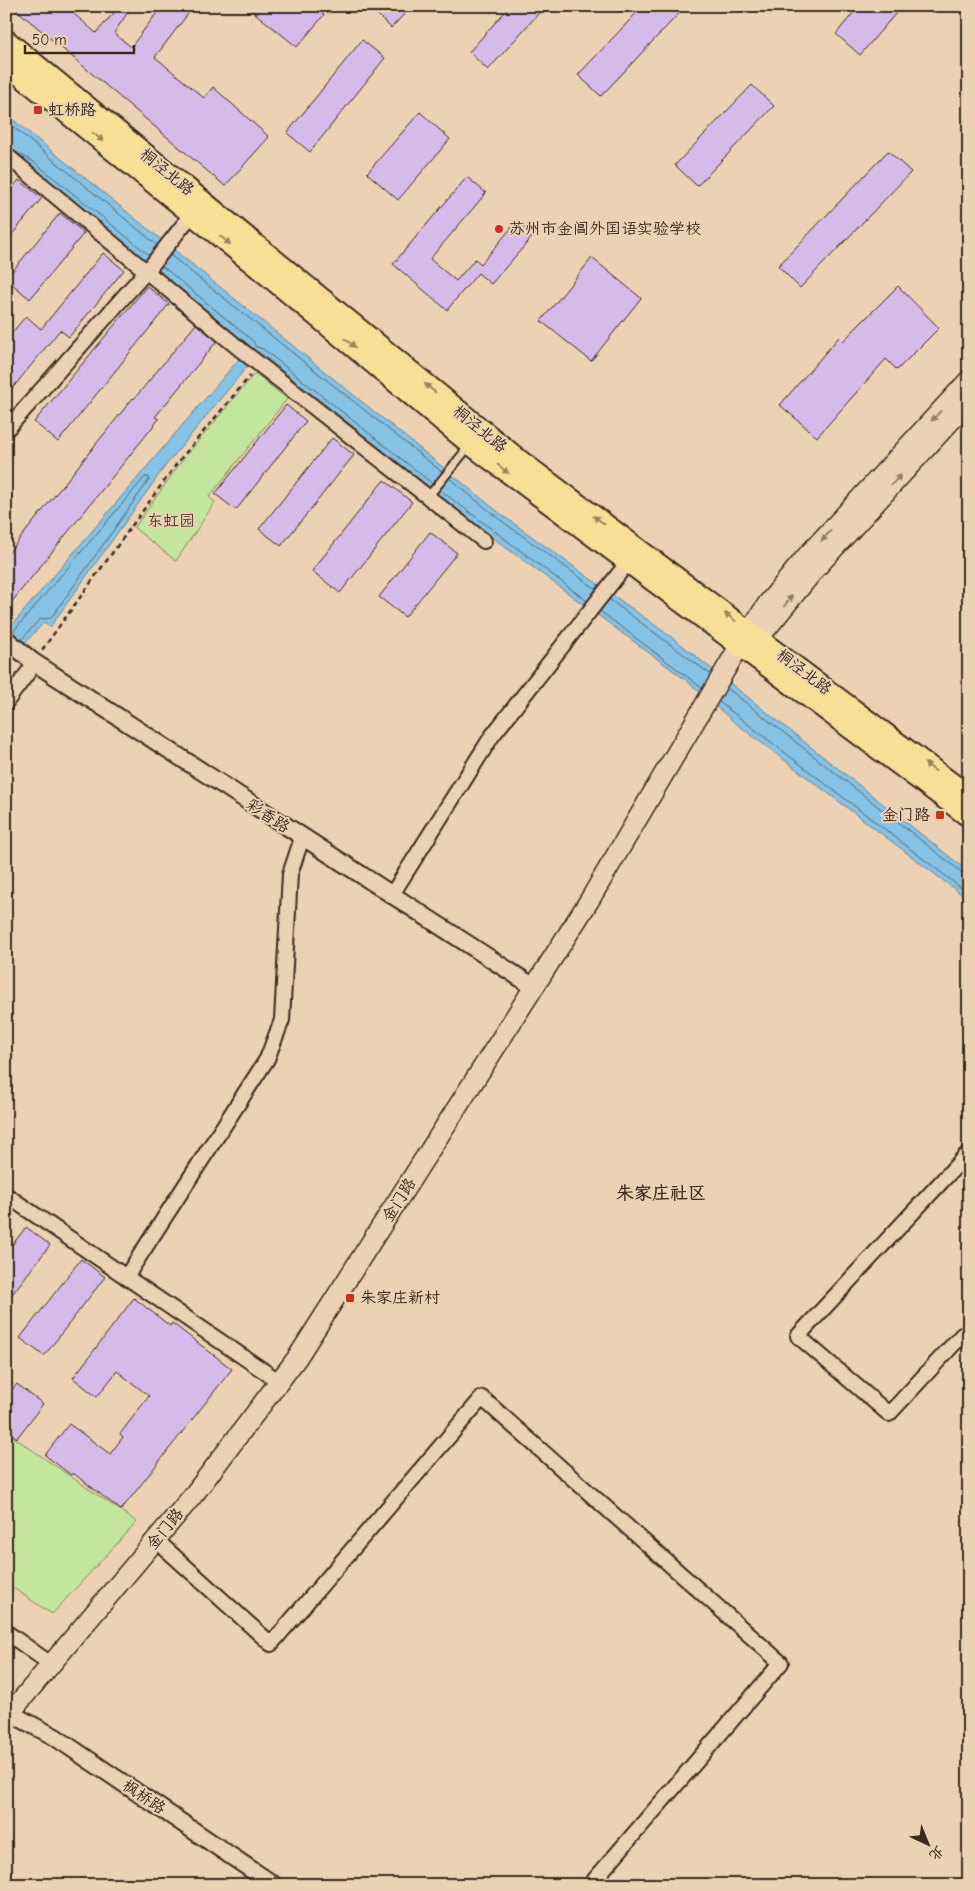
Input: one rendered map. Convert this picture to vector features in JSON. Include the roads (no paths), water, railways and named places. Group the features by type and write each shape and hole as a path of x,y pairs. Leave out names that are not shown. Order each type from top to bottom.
{"main road":[{"name":"桐泾北路","path":"6,41 503,448 750,638 969,816"},
{"name":"桐泾北路","path":"6,62 471,444 628,562 750,638 969,796"},
{"name":"金门路","path":"8,1716 156,1540 280,1382 356,1269 600,884 729,666 796,569 969,380"},
{"name":"金门路","path":"750,638 969,401"}],"street":[{"path":"6,155 149,268 259,365 430,495 484,541"},
{"path":"6,430 168,246 192,214"},
{"path":"391,896 492,736 628,562"},
{"name":"彩香路","path":"6,639 34,662 391,896 534,987"},
{"path":"6,702 34,662"},
{"path":"126,1276 270,1051 282,1020 290,874 302,838"},
{"path":"969,1152 798,1336 889,1414 962,1335 969,1342"},
{"path":"6,1195 280,1382"},
{"path":"156,1540 271,1644 482,1398 781,1663 590,1885"},
{"path":"6,1632 52,1665"},
{"name":"枫桥路","path":"8,1716 55,1737 270,1884"}],"lane":[{"path":"430,495 471,444"}],"water":[{"path":"6,114 502,515 674,639 969,872 969,900 734,722 686,680 493,538 259,352 166,465 50,627 44,622 6,664 6,632 250,346 31,166 6,153"}],"place":[{"name":"虹桥路","path":"38,110"},
{"name":"苏州市金阊外国语实验学校","path":"499,229"},
{"name":"金门路","path":"940,815"},
{"name":"朱家庄新村","path":"350,1298"}],"district":[{"name":"朱家庄社区","path":"661,1193"}],"park label":[{"name":"东虹园","path":"171,521"}]}
